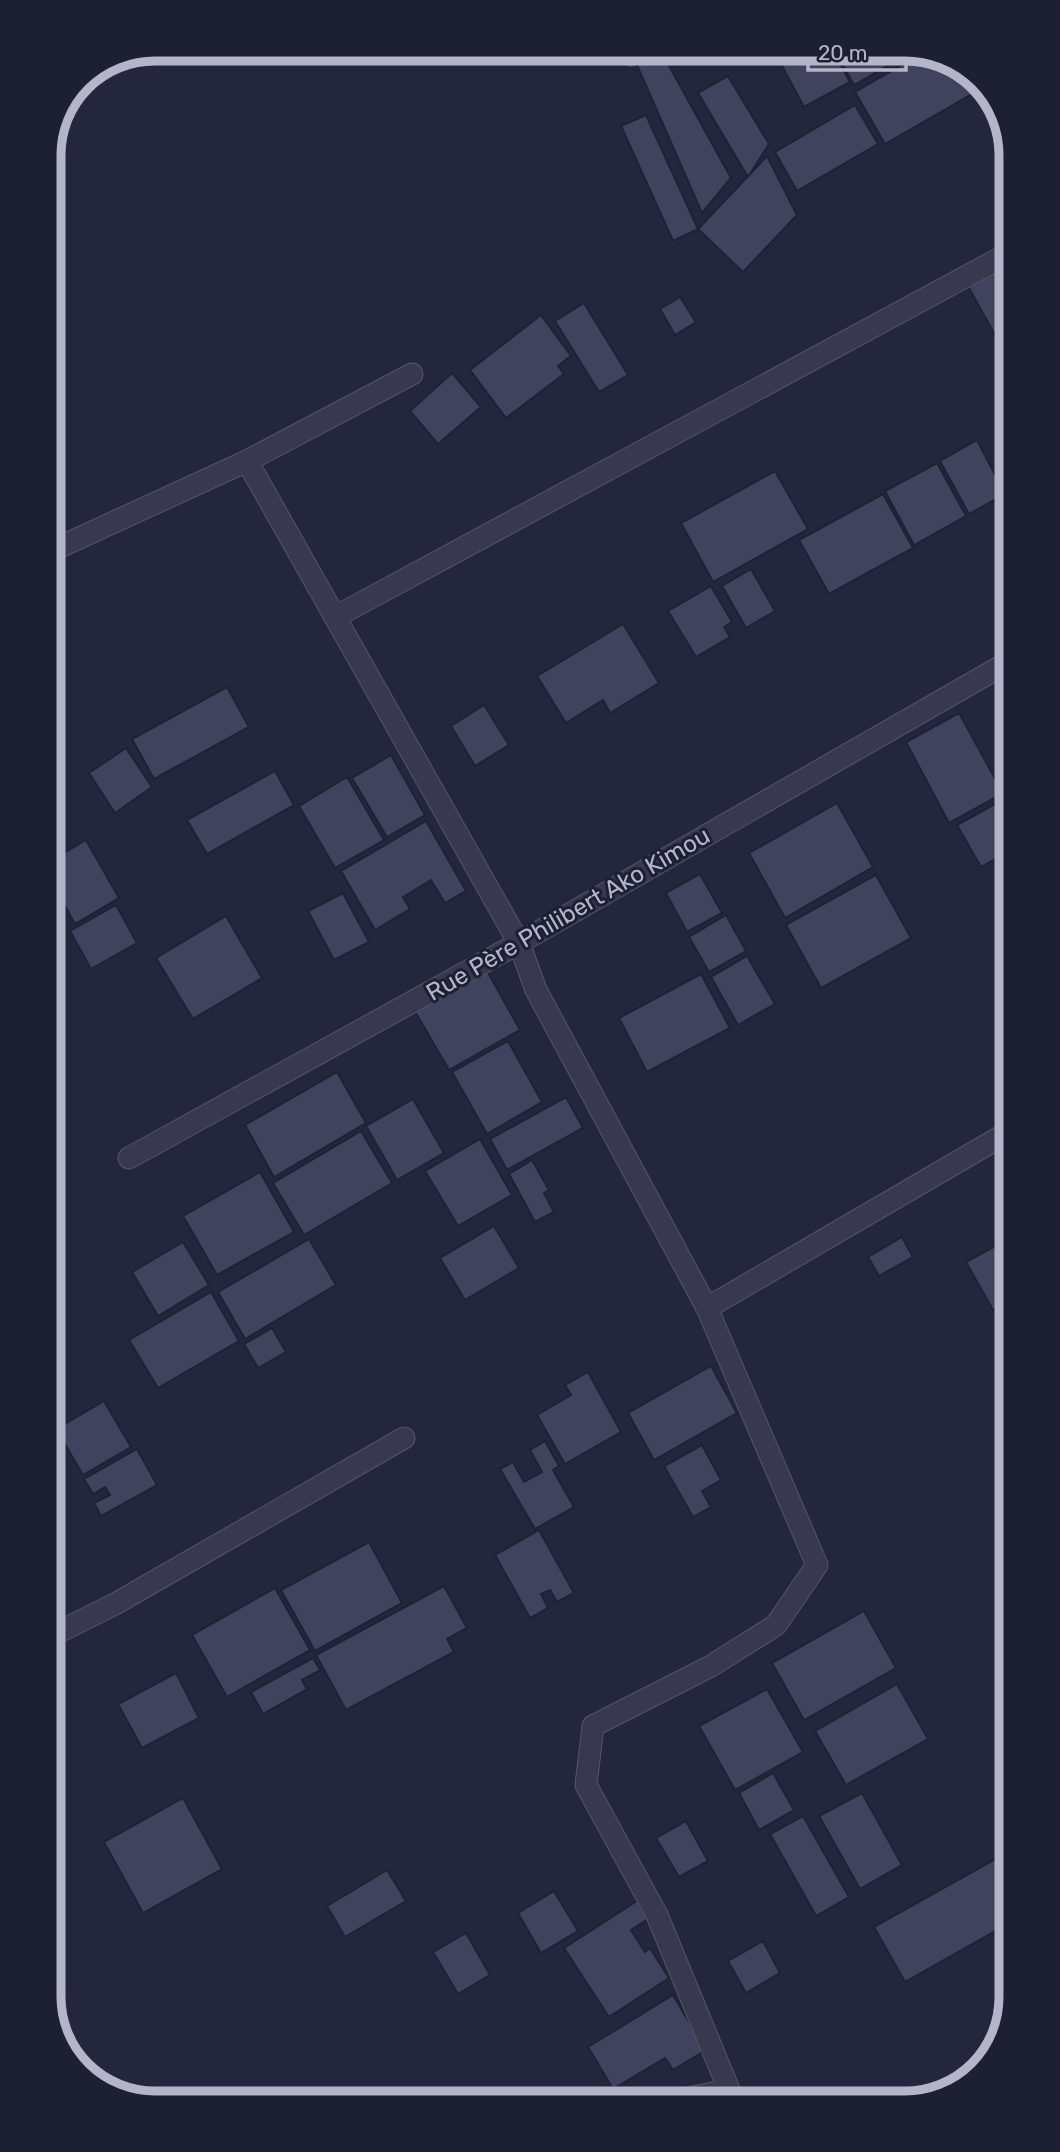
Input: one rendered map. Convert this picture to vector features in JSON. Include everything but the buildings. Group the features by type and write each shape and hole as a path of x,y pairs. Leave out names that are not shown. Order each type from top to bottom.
{"street":[{"path":"335,617 999,259"},
{"path":"61,546 247,461 412,374"},
{"path":"247,461 519,943 536,990 707,1308 817,1565 776,1625 711,1666 593,1726 586,1785 657,1915 729,2091"},
{"name":"Rue Père Philibert Ako Kimou","path":"129,1158 519,943 999,667"},
{"path":"707,1308 999,1138"},
{"path":"61,1631 115,1605 404,1438"}]}
